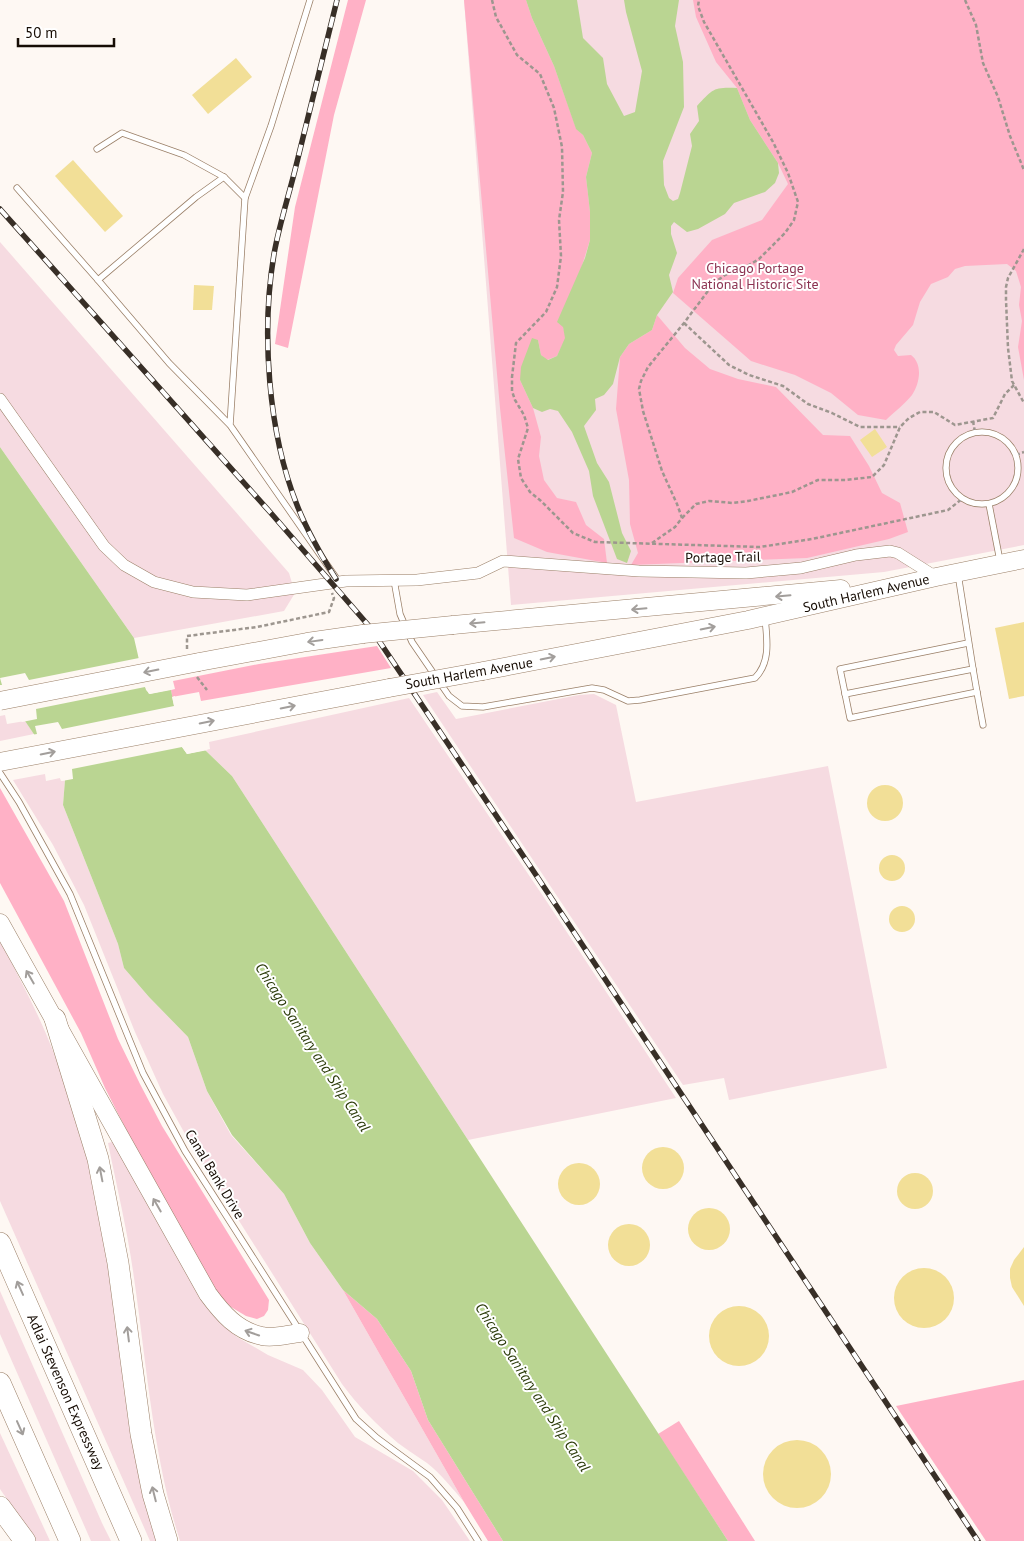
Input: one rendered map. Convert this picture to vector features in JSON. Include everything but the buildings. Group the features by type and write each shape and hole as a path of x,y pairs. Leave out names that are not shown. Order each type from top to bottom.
{"highway":[{"path":"54,1019 98,1159 118,1263 141,1434 166,1541"},
{"name":"Adlai Stevenson Expressway","path":"0,1242 131,1541"},
{"path":"0,1383 70,1541"},
{"path":"0,1507 25,1541"}],"main road":[{"name":"South Harlem Avenue","path":"0,762 765,617 936,576 1024,558"},
{"name":"South Harlem Avenue","path":"0,701 307,642 380,632 810,593 936,576"},
{"path":"0,924 116,1134 208,1294 225,1316 242,1330 263,1337 300,1333"}],"street":[{"path":"0,399 104,546 124,565 154,582 193,592 247,595 334,582 394,580"},
{"name":"Portage Trail","path":"394,580 416,580 478,573 503,561 639,571 746,573 801,568 856,555 890,551 898,553 936,576"}],"lane":[{"path":"230,426 245,198 272,126 310,0"},
{"path":"96,149 122,133 184,155 224,177 245,198"},
{"path":"98,280 196,197 224,177"},
{"path":"17,188 169,363 230,426 334,582"},
{"path":"975,432 997,435 1012,446 1016,455 1019,474 1016,484 1008,495 999,501 980,505 962,499 949,482 946,465 948,456 956,443 965,436 975,432"},
{"path":"989,504 1001,563"},
{"path":"957,572 983,725"},
{"path":"394,580 400,614 412,642 449,696 462,706 483,708 592,688 604,690 628,701 640,700 755,678 763,670 766,656 768,640 765,617"},
{"path":"968,642 840,669 850,718 977,692"},
{"path":"845,694 973,669"},
{"name":"Canal Bank Drive","path":"0,773 19,802 70,894 143,1073 180,1142 356,1419 377,1438 430,1477 457,1508 478,1541"}],"path":[{"path":"492,0 496,17 517,55 540,74 554,108 562,147 563,192 559,220 561,256 557,287 546,312 516,343 512,377 512,391 528,428 518,459 521,478 530,492 573,533 595,542 760,547 812,539 948,510 962,499"},
{"path":"682,518 678,504 662,471 643,411 639,389 641,381 648,367 714,283 759,259 785,233 794,220 798,202 788,173 773,142 704,22 698,6 699,0"},
{"path":"965,0 976,25 983,63 998,97 1010,136 1024,170"},
{"path":"1024,249 1008,278 1006,288 1008,348 1014,385 1024,403"},
{"path":"684,323 729,364 749,375 783,386 808,404 832,413 860,428 900,427"},
{"path":"646,544 652,543 675,527 696,504 709,501 733,503 748,501 792,492 818,480 846,480 872,477 884,465 900,427 909,418 920,412 934,412 955,425 992,418 1005,394 1014,385"},
{"path":"992,407 996,410"},
{"path":"948,420 951,416"},
{"path":"973,421 975,432"},
{"path":"1016,455 1024,452"},
{"path":"188,652 187,636 257,627 329,612 334,598 334,582"},
{"path":"196,675 207,690"}],"green space":[{"path":"348,0 366,0 334,115 288,348 275,344 295,207"},
{"name":"Chicago Portage National Historic Site","path":"464,0 1024,0 1024,545 884,572 511,605"},
{"path":"464,0 526,0 532,18 554,66 576,128 583,135 592,153 586,177 590,212 590,240 563,327 566,338 557,356 547,360 541,355 538,340 520,380 533,408 541,437 539,456 544,480 557,498 576,502 586,525 604,539 607,563 547,552 514,538 500,408"},
{"path":"693,0 1024,0 1024,380 1018,347 1022,321 1019,305 1021,287 1016,271 1007,264 965,266 955,269 948,277 931,284 920,302 913,325 894,350 898,356 911,355 915,359 919,368 917,385 912,395 886,420 858,415 831,393 795,375 751,361 673,293 678,278 712,240 762,220 788,184 778,163 750,120 737,88 716,62 696,17"},
{"path":"0,242 289,573 295,593 284,611 134,638 0,447"},
{"path":"657,315 685,348 710,369 738,379 776,387 823,435 850,436 869,466 882,493 900,503 908,532 889,539 807,558 631,565 638,553 630,524 629,480 616,409 620,357 629,344 652,330"},
{"path":"377,646 391,668 201,701 199,692 172,697 171,690 175,689 173,681 259,664"},
{"path":"437,692 456,719 579,695 594,694 616,705 636,802 828,766 887,1068 729,1100 724,1078 683,1085 423,695"},
{"path":"409,698 547,902 676,1098 468,1140 232,776 205,750 210,749 209,742"},
{"path":"5,715 7,724 25,721 34,734 0,741 0,716"},
{"path":"45,774 46,781 60,778 61,781 65,780 63,805 118,944 124,968 188,1037 207,1091 231,1135 284,1194 310,1243 343,1290 464,1502 437,1472 401,1446 368,1415 348,1392 190,1143 163,1094 135,1032 84,905 53,845 13,780"},
{"path":"0,788 64,901 118,1039 162,1126 269,1300 268,1310 264,1316 257,1319 246,1316 231,1307 213,1289 160,1196 105,1088 81,1033 0,883"},
{"path":"0,940 47,1036 89,1155 158,1541 150,1541 0,1201"},
{"path":"116,1141 207,1302 237,1337 268,1355 303,1370 322,1390 355,1437 413,1471 442,1500 470,1541 180,1541 163,1477 157,1444 132,1261 108,1143"},
{"path":"343,1290 377,1319 411,1371 428,1420 503,1541 488,1541"},
{"path":"0,1291 111,1541 91,1541 0,1334"},
{"path":"1024,1380 1024,1541 986,1541 896,1406"},
{"path":"679,1421 755,1541 728,1541 658,1434"},
{"path":"0,1433 50,1541 36,1541 0,1489"}],"water":[{"path":"526,0 577,0 583,38 603,58 607,84 624,116 635,112 642,71 624,0 679,0 675,26 683,62 684,107 663,161 664,185 669,198 673,201 678,199 692,146 690,134 699,121 697,106 714,90 737,88 750,120 778,163 779,173 775,183 765,192 734,203 725,214 698,229 687,232 674,222 671,226 671,234 677,253 669,275 673,292 657,315 652,330 629,344 620,357 613,384 604,395 595,399 596,410 584,426 597,463 609,482 622,533 631,551 627,563 617,559 593,496 589,471 572,432 558,411 550,409 542,412 533,408 520,380 521,367 532,338 538,340 541,355 548,360 557,356 565,338 563,327 557,322 585,258 590,240 590,212 586,177 592,153 583,135 576,129 554,66 532,18"},
{"name":"Chicago Sanitary and Ship Canal","path":"0,447 134,638 146,690 150,694 171,690 182,747 187,754 205,750 232,776 728,1541 503,1541 428,1420 411,1371 377,1319 343,1290 310,1243 284,1194 232,1135 207,1091 188,1037 124,968 118,944 63,805 65,780 25,721 0,698"}],"pier":[{"path":"140,648 150,691 171,687 173,689 149,694 145,687 36,709 37,719 22,722 0,702 0,685 2,685 0,678 25,673 29,680 139,658 138,649"},
{"path":"175,696 185,746 188,751 205,748 208,750 187,754 182,747 72,769 73,779 62,781 31,735 37,734 35,726 58,722 62,729 174,706 172,697"}],"railway":[{"path":"336,579 305,524 287,476 279,446 270,381 268,316 276,243 337,0"},
{"path":"0,209 369,626 978,1541"}]}
